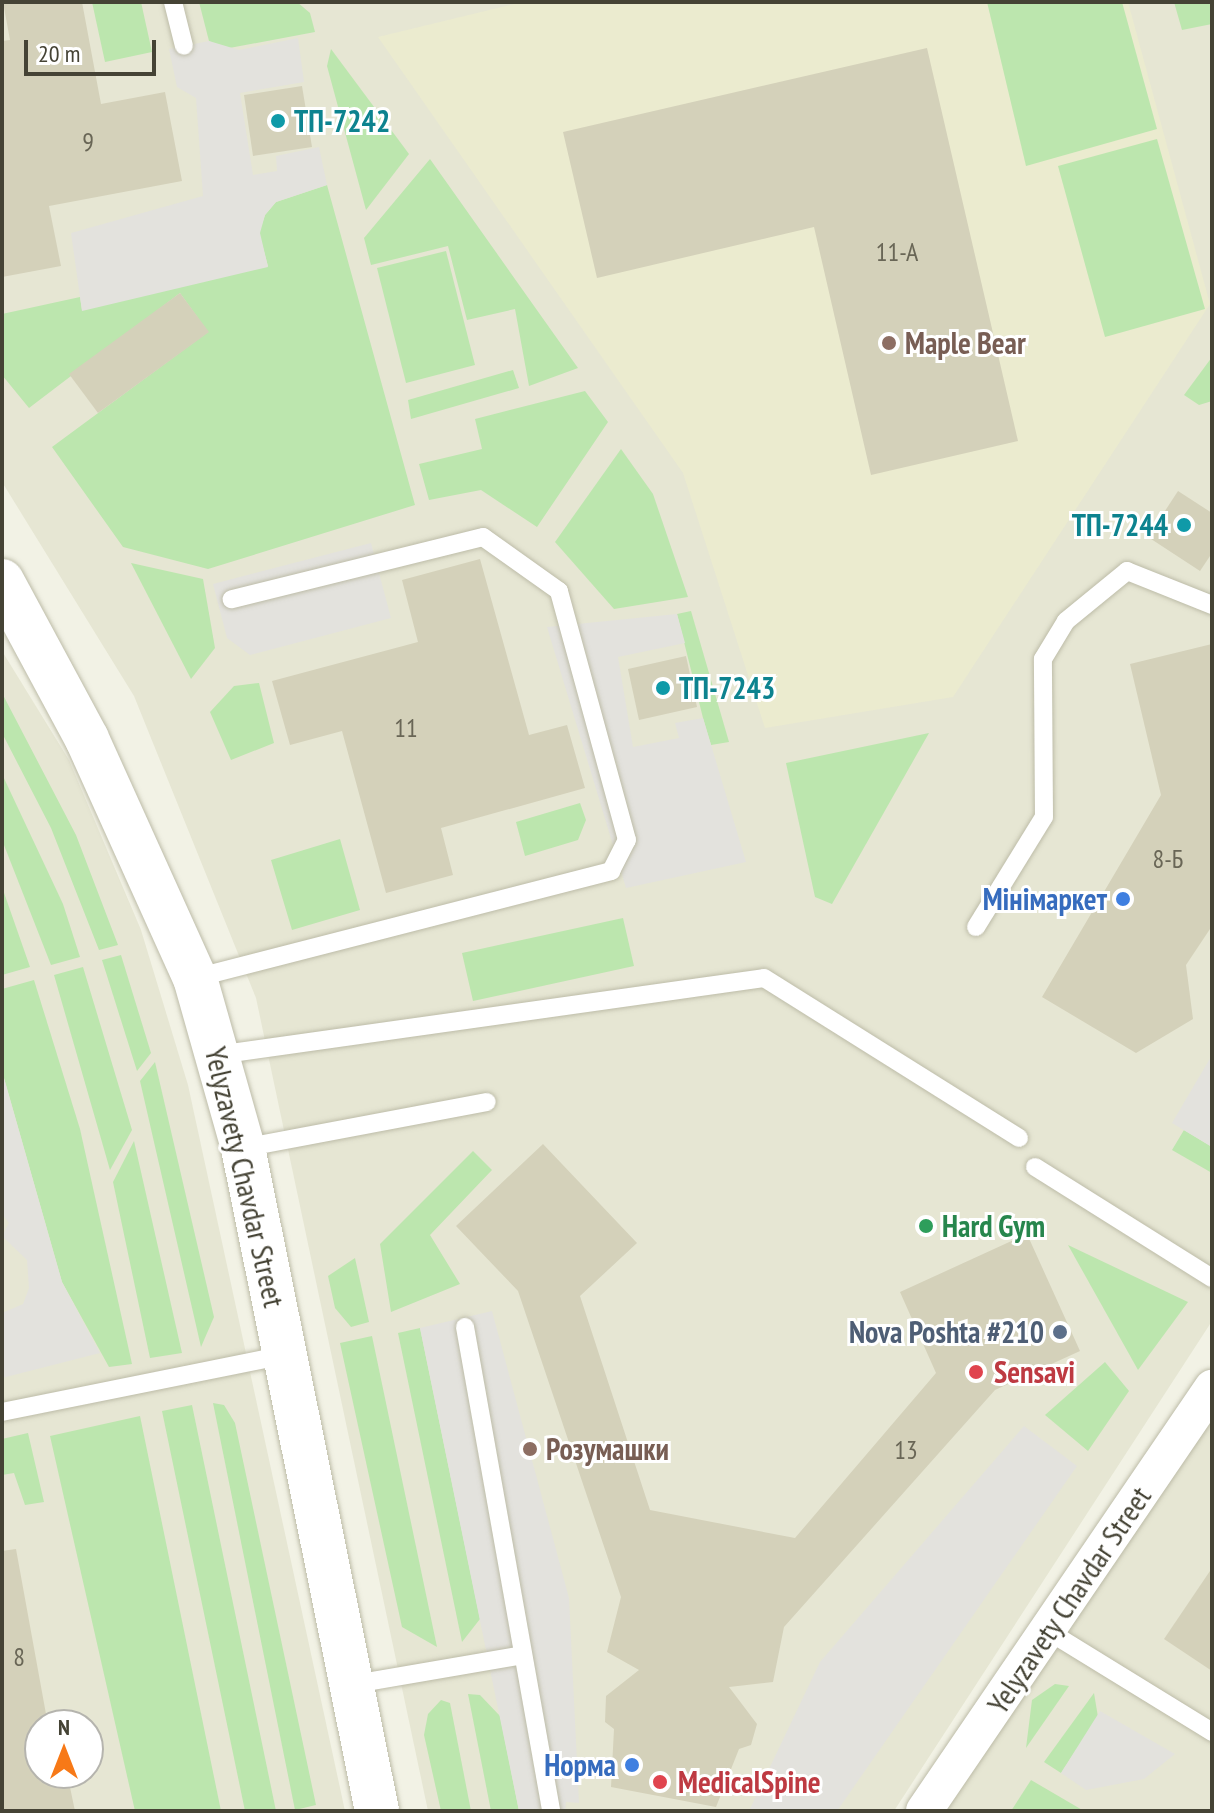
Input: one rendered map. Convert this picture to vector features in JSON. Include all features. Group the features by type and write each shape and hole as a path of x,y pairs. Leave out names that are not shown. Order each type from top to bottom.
{"street":[{"name":"Yelyzavety Chavdar Street","path":"2,581 87,739 195,978 243,1148 354,1684 377,1811"},
{"name":"Yelyzavety Chavdar Street","path":"924,1811 1212,1388"}],"lane":[{"path":"173,2 184,46"},
{"path":"195,978 611,871 627,840 559,591 483,537 232,599"},
{"path":"976,927 1044,817 1043,659 1066,621 1127,571 1212,605"},
{"path":"217,1055 764,978 1019,1138"},
{"path":"243,1148 487,1102"},
{"path":"1035,1167 1212,1278"},
{"path":"465,1327 551,1811"},
{"path":"2,1412 287,1355"},
{"path":"1048,1631 1212,1732"},
{"path":"354,1684 523,1655"}],"shaded area":[{"path":"2,2 1212,2 1212,1321 894,1811 428,1811 256,998 134,696 2,482"},
{"name":"Maple Bear","path":"522,2 1128,2 1210,304 953,697 765,728 683,473 378,37"},
{"path":"298,38 304,82 240,93 253,175 277,171 276,156 319,147 327,185 276,202 265,215 260,233 268,267 82,311 71,233 203,196 196,98 177,87 169,49 209,41 239,50"},
{"path":"371,543 391,618 250,655 227,638 213,584"},
{"path":"677,614 685,643 618,657 633,747 679,738 675,723 703,718 746,862 626,888 547,627"},
{"path":"2,651 69,760 141,930 188,1085 345,1811 2,1811"},
{"path":"1212,1055 1212,1147 1172,1123"},
{"path":"2,1071 62,1282 100,1353 2,1378 2,1313 23,1304 29,1288 27,1260 2,1236 9,1223 2,1214"},
{"path":"492,1311 569,1598 579,1803 566,1802 565,1811 519,1811 420,1328"},
{"path":"1212,1403 1212,1811 938,1811"},
{"path":"1024,1426 1077,1466 837,1811 749,1811 820,1662"},
{"path":"1100,1711 1175,1754 1144,1779 1086,1790 1061,1773"}],"green space":[{"path":"92,2 141,2 152,52 105,62"},
{"path":"199,2 297,2 310,13 315,32 224,49 209,41"},
{"path":"987,2 1122,2 1157,129 1026,166"},
{"path":"1174,2 1212,2 1212,24 1182,30"},
{"path":"331,49 409,154 366,210 327,66"},
{"path":"1157,139 1205,309 1105,337 1058,166"},
{"path":"430,159 578,368 529,386 515,309 467,320 448,246 371,265 364,238"},
{"path":"327,185 415,505 208,569 123,547 52,447 208,332 180,293 29,408 2,375 2,314 80,297 82,310 268,266 259,233 265,215 276,202"},
{"path":"446,251 475,365 406,383 377,268"},
{"path":"1212,357 1212,401 1199,405 1184,395"},
{"path":"513,370 519,388 411,419 408,400"},
{"path":"585,391 608,422 537,527 481,490 429,500 419,464 482,449 475,419"},
{"path":"621,449 653,494 688,597 614,609 555,542"},
{"path":"131,563 203,579 215,648 191,679"},
{"path":"691,611 729,742 711,745 703,718 677,614"},
{"path":"259,683 274,743 231,760 210,712 234,686"},
{"path":"2,693 76,835 118,945 99,950 51,828 2,733"},
{"path":"929,733 832,904 815,897 786,763"},
{"path":"2,774 63,904 80,957 51,965 2,840"},
{"path":"580,803 586,820 578,840 525,856 516,822"},
{"path":"340,839 360,910 292,930 271,860"},
{"path":"2,887 30,967 2,975"},
{"path":"623,918 634,966 473,1001 462,953"},
{"path":"121,955 151,1053 137,1071 102,960"},
{"path":"83,967 132,1130 110,1170 54,975"},
{"path":"34,980 80,1129 132,1364 109,1367 62,1282 2,1071 2,989"},
{"path":"155,1062 214,1317 201,1347 140,1081"},
{"path":"1184,1130 1212,1147 1212,1173 1172,1150"},
{"path":"134,1141 182,1353 150,1358 113,1182"},
{"path":"473,1151 492,1170 430,1235 460,1284 391,1312 380,1244"},
{"path":"1068,1245 1188,1302 1138,1370"},
{"path":"355,1258 369,1322 351,1327 335,1308 328,1276"},
{"path":"420,1328 480,1619 462,1642 398,1333"},
{"path":"372,1336 437,1647 402,1627 340,1343"},
{"path":"1105,1362 1129,1391 1088,1451 1045,1415"},
{"path":"213,1403 224,1405 235,1423 316,1805 295,1810"},
{"path":"192,1405 276,1811 245,1811 162,1411"},
{"path":"140,1416 221,1811 135,1811 50,1436"},
{"path":"28,1433 44,1502 25,1505 14,1473 2,1475 2,1439"},
{"path":"1055,1684 1069,1686 1026,1748 1032,1700"},
{"path":"1094,1693 1098,1717 1061,1773 1044,1762"},
{"path":"468,1694 480,1695 500,1716 519,1811 491,1811"},
{"path":"441,1700 450,1703 471,1811 441,1811 424,1735 428,1714"},
{"path":"1031,1780 1084,1811 1011,1811"}],"building":[{"path":"3,2 82,2 101,104 165,92 182,181 49,206 61,266 2,277 2,41 10,40"},
{"path":"927,48 1018,441 871,475 814,227 597,278 563,132"},
{"name":"ТП-7242","path":"302,86 312,147 253,156 244,95"},
{"path":"180,293 209,332 98,413 69,374"},
{"name":"ТП-7244","path":"1178,491 1212,513 1212,553 1200,571 1148,537"},
{"path":"480,559 529,735 567,725 585,788 441,828 453,875 386,893 342,731 290,745 272,681 418,642 402,580"},
{"path":"1212,644 1212,926 1186,965 1193,1019 1136,1053 1042,997 1161,795 1130,664"},
{"name":"ТП-7243","path":"686,656 697,707 639,720 628,669"},
{"path":"543,1144 637,1243 580,1296 650,1510 795,1538 936,1373 900,1292 1027,1234 1080,1351 995,1390 784,1627 773,1682 729,1687 757,1724 751,1745 739,1749 716,1807 611,1787 614,1729 605,1722 606,1696 639,1670 607,1652 621,1597 518,1291 456,1226"},
{"path":"16,1549 45,1709 24,1709 24,1789 70,1789 75,1811 2,1811 2,1551"},
{"path":"1212,1568 1212,1671 1164,1639"}],"place":[{"name":"ТП-7242","path":"278,121"},
{"name":"Maple Bear","path":"889,343"},
{"name":"ТП-7244","path":"1184,525"},
{"name":"ТП-7243","path":"663,688"},
{"name":"Мінімаркет","path":"1123,899"},
{"name":"Hard Gym","path":"926,1226"},
{"name":"Nova Poshta #210","path":"1060,1332"},
{"name":"Sensavi","path":"976,1372"},
{"name":"Розумашки","path":"530,1449"},
{"name":"Норма","path":"632,1765"},
{"name":"MedicalSpine","path":"660,1782"}]}
